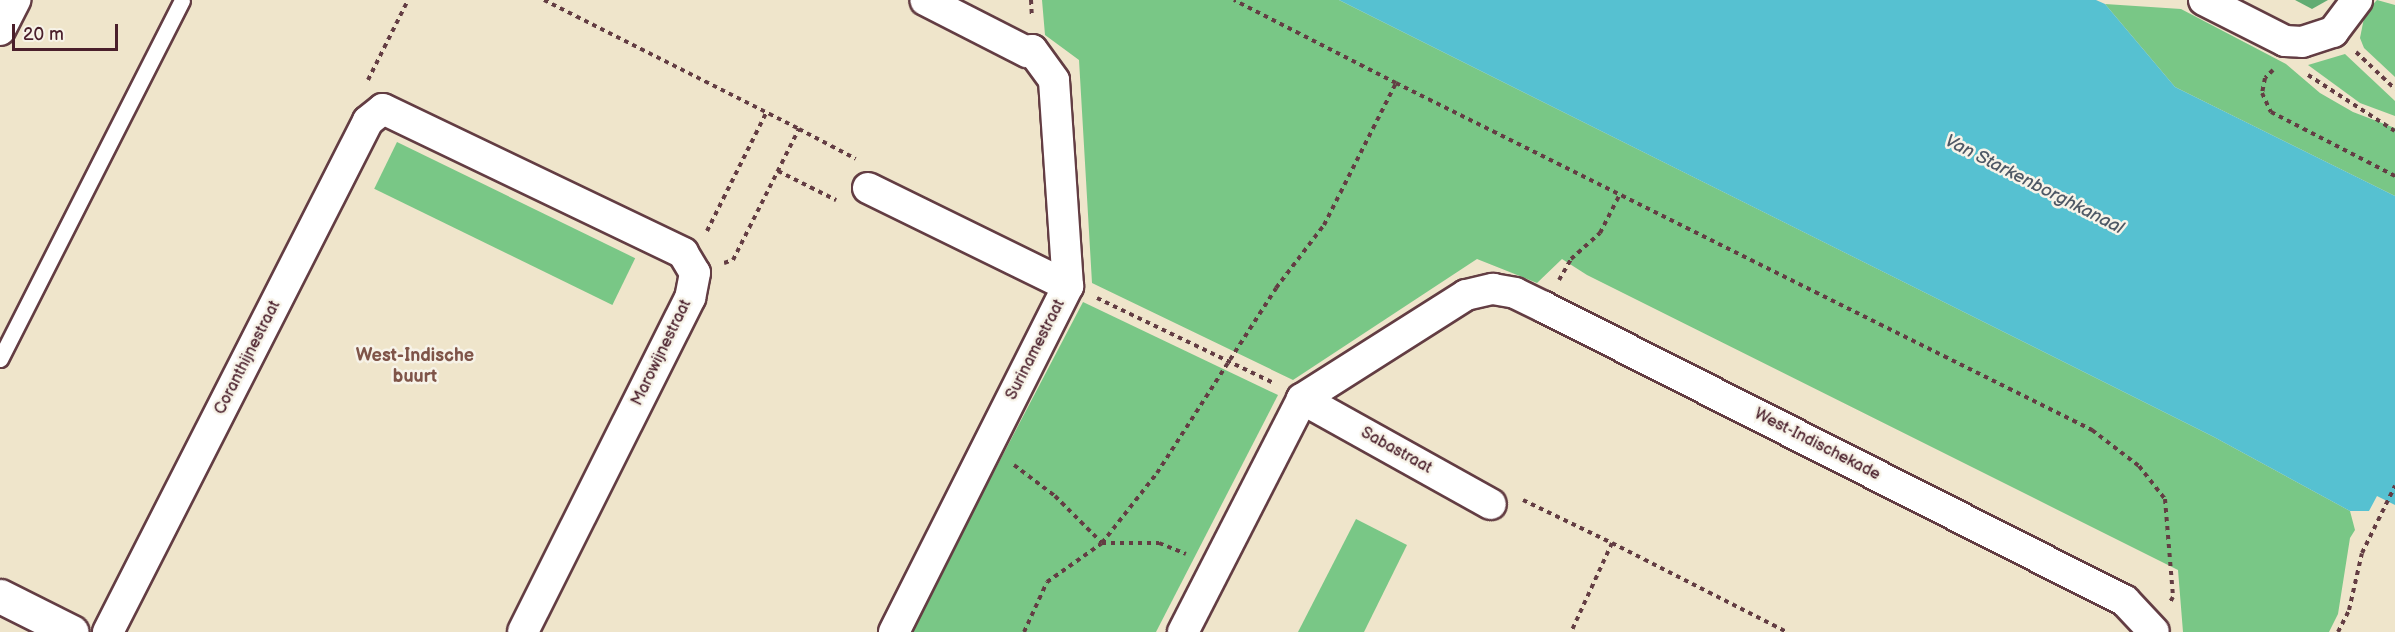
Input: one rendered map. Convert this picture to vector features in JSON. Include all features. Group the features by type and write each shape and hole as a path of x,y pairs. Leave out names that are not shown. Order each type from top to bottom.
{"street":[{"path":"0,30 15,0"},
{"name":"Surinamestraat","path":"894,632 1068,286 1054,80 1032,50 1027,52 925,0"},
{"path":"2204,0 2282,54 2318,39 2339,27 2357,0"},
{"path":"368,121 383,109 405,116 683,253 695,273"},
{"name":"Coranthijnestraat","path":"108,632 368,121"},
{"path":"868,188 1068,286"},
{"name":"Marowijnestraat","path":"522,632 690,298 695,273"},
{"name":"West-Indischekade","path":"1302,399 1466,295 1504,291 1544,307 2125,601 2154,630"},
{"path":"1183,632 1302,399"},
{"name":"Sabastraat","path":"1302,399 1491,504"},
{"path":"0,596 72,632"}],"lane":[{"path":"0,359 182,0"}],"path":[{"path":"368,121 368,79 408,0"},
{"path":"544,0 866,164 868,188 845,204 778,171"},
{"path":"1234,0 1619,196 2092,430 2139,466 2165,499 2174,597 2154,630"},
{"path":"2339,27 2365,63 2395,89"},
{"path":"2282,54 2262,87 2266,108 2395,176"},
{"path":"2299,69 2395,131"},
{"path":"1024,632 1047,582 1102,543 1157,473 1228,360 1324,225 1396,83"},
{"path":"766,113 698,249 695,273 733,260 799,129"},
{"path":"1544,307 1571,259 1600,233 1619,196"},
{"path":"1068,286 1228,360 1302,399"},
{"path":"985,451 1027,472 1102,543 1160,543 1215,568"},
{"path":"2338,632 2349,610 2362,553 2395,486"},
{"path":"1491,504 1510,494 1787,632"},
{"path":"1571,632 1611,543"}],"green space":[{"path":"1042,0 1339,0 2214,437 2350,511 2355,530 2350,538 2338,614 2329,632 2183,632 2178,570 1587,275 1562,259 1537,283 1477,259 1293,380 1092,283 1079,60 1045,35"},
{"path":"2295,0 2328,0 2312,9"},
{"path":"2377,0 2395,5 2395,77 2364,48 2360,38 2365,13"},
{"path":"2105,4 2181,9 2286,64 2320,93 2353,112 2395,128 2395,196 2175,87"},
{"path":"2345,54 2395,101 2395,116 2360,103 2308,65"},
{"path":"397,142 635,258 612,305 374,189"},
{"path":"1083,302 1278,395 1156,632 910,632"},
{"path":"1356,519 1407,545 1364,632 1298,632"}],"water":[{"name":"Van Starkenborghkanaal","path":"1339,0 2096,0 2105,4 2175,87 2395,196 2395,505 2377,496 2369,511 2350,511 2214,437"}],"district":[{"name":"West-Indische buurt","path":"415,367"}]}
